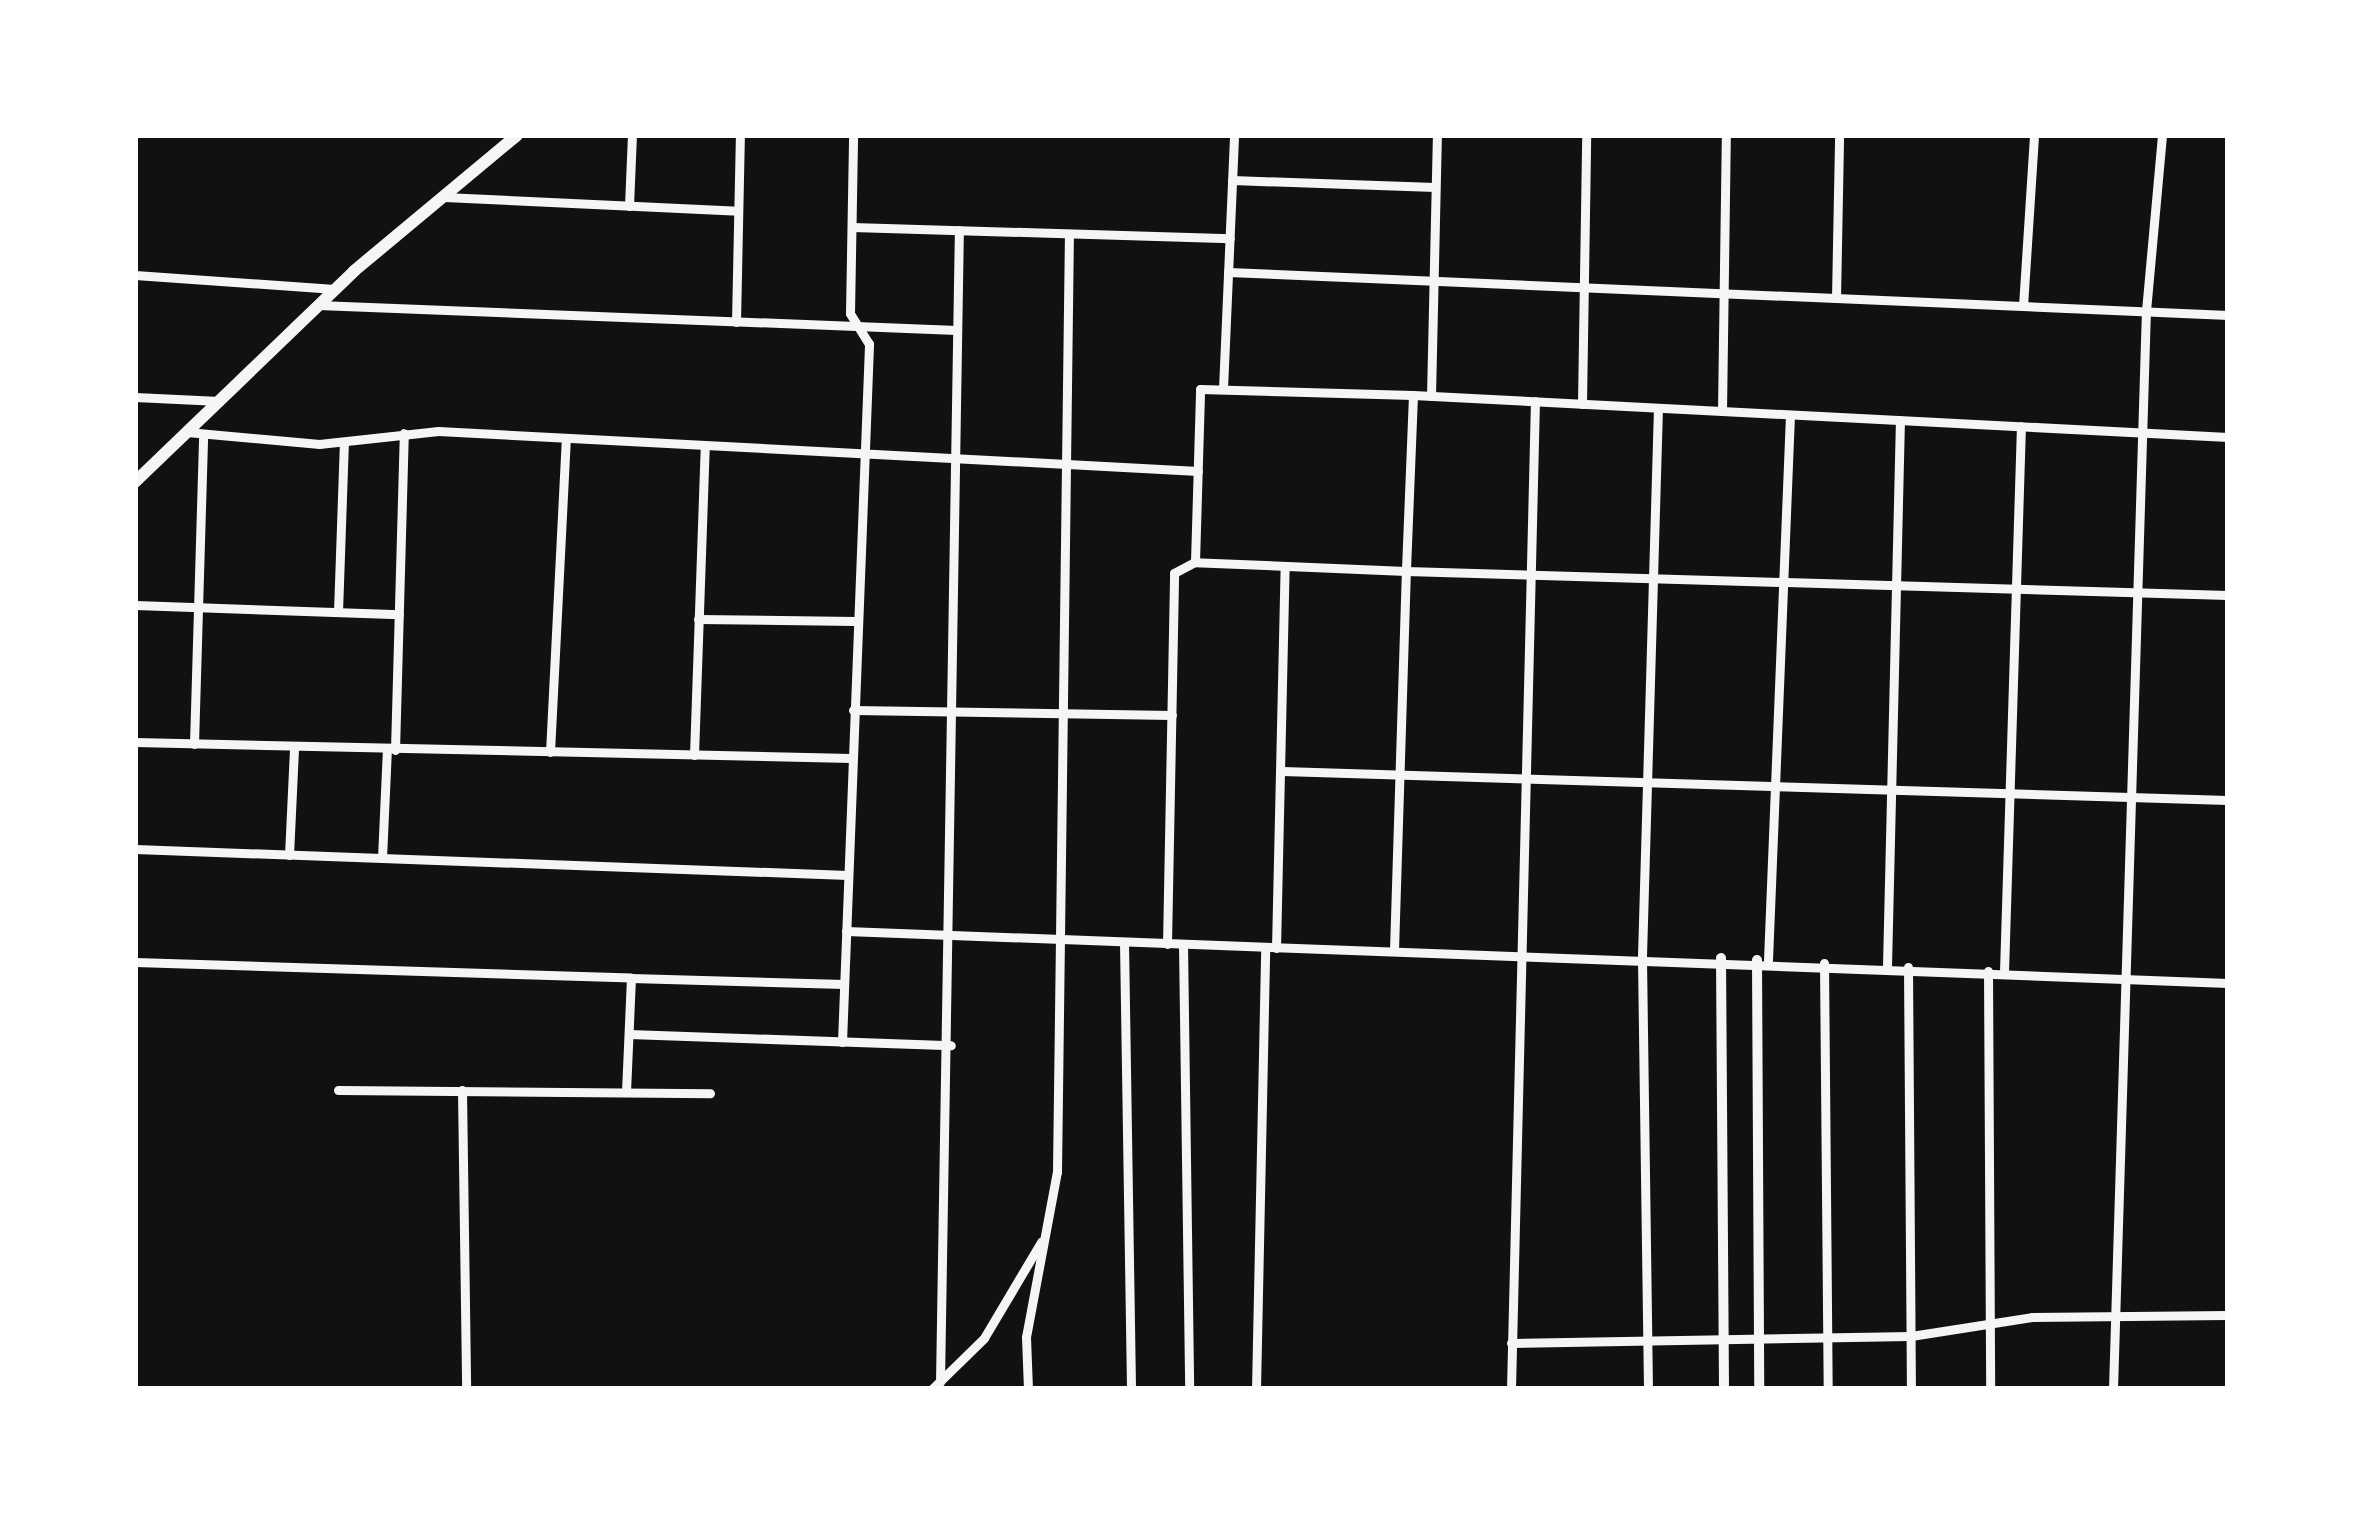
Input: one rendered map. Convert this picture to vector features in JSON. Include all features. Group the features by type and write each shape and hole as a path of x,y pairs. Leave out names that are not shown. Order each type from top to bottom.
{"main road":[{"path":"135,482 335,289 517,135"}],"street":[{"path":"629,206 632,135"},
{"path":"736,322 740,135"},
{"path":"842,1042 863,454 862,328 850,313 854,135"},
{"path":"1219,135 1234,135 1223,389"},
{"path":"1431,396 1436,135"},
{"path":"1582,404 1586,135"},
{"path":"1722,411 1726,135"},
{"path":"1836,298 1839,135"},
{"path":"2024,306 2034,135"},
{"path":"2113,1389 2146,311 2162,135"},
{"path":"1232,180 1436,187"},
{"path":"443,196 738,212"},
{"path":"852,227 1230,238"},
{"path":"936,1385 954,935 951,711 959,230"},
{"path":"1028,1389 1047,1232 1060,939 1070,234"},
{"path":"1228,272 2228,315"},
{"path":"135,274 335,289"},
{"path":"318,305 957,330"},
{"path":"1195,562 1200,388 2228,437"},
{"path":"1394,950 1413,395"},
{"path":"135,397 219,401"},
{"path":"1511,1389 1535,401"},
{"path":"1648,1389 1642,956 1658,408"},
{"path":"1759,1389 1762,960 1775,789 1790,415"},
{"path":"1887,966 1900,420"},
{"path":"2004,972 2021,426"},
{"path":"187,432 344,443 404,434 566,440 1198,471"},
{"path":"194,744 203,434"},
{"path":"382,858 399,614 404,434"},
{"path":"550,752 566,440"},
{"path":"338,612 344,443"},
{"path":"694,754 706,447"},
{"path":"1167,944 1174,573 1195,562 2228,596"},
{"path":"1256,1389 1282,771 1285,566"},
{"path":"135,605 399,614"},
{"path":"698,619 855,622"},
{"path":"853,710 1172,715"},
{"path":"135,742 851,758"},
{"path":"289,855 293,747"},
{"path":"1282,771 2228,800"},
{"path":"135,849 848,875"},
{"path":"846,931 1271,948 1721,958 2228,982"},
{"path":"1124,942 1131,1389"},
{"path":"1184,944 1189,1389"},
{"path":"1721,958 1724,1389"},
{"path":"135,962 844,984"},
{"path":"1824,963 1828,1389"},
{"path":"1908,967 1911,1389"},
{"path":"1988,971 1990,1389"},
{"path":"626,1091 631,978"},
{"path":"629,1034 951,1045"},
{"path":"338,1090 710,1094"},
{"path":"462,1090 466,1389"},
{"path":"936,1385 984,1338 1047,1232"},
{"path":"1511,1343 1910,1336 1989,1332 2032,1317 2228,1315"}]}
